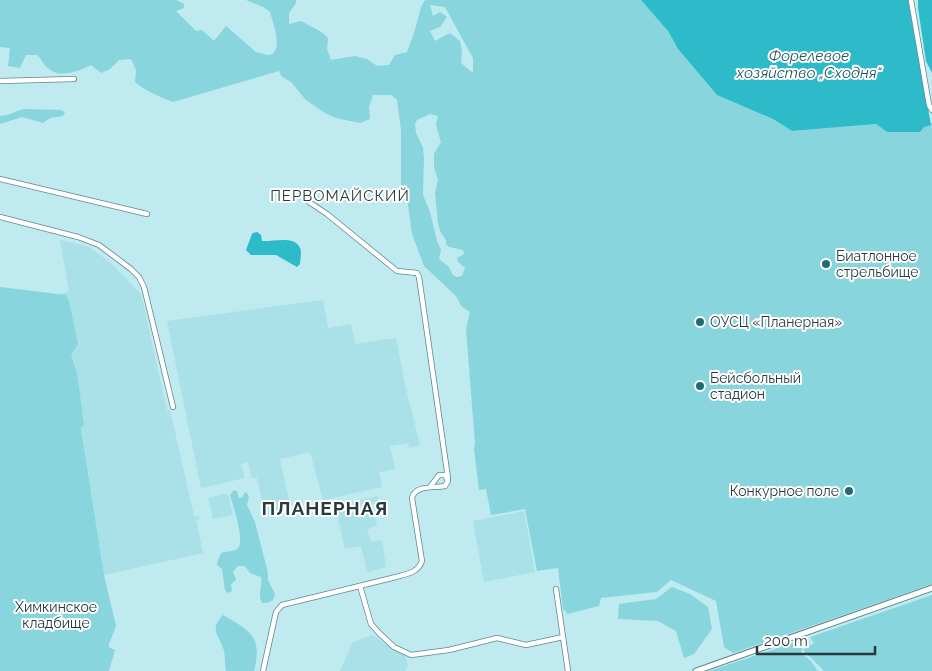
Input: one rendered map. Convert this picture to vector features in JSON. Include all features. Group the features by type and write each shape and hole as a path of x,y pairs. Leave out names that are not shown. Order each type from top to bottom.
{"main road":[{"path":"696,671 932,588"}],"street":[{"path":"911,0 932,110"},
{"path":"0,81 74,78"},
{"path":"0,179 147,214"},
{"path":"262,671 276,612 282,606 414,571 420,567 422,562 412,498 414,493 430,487 447,485 448,479 419,277 414,273 397,272 327,214 309,202"},
{"path":"0,217 89,241 107,250 131,268 139,277 144,287 172,407"},
{"path":"430,487 438,476 447,469"},
{"path":"443,474 448,479"},
{"path":"436,480 441,487"},
{"path":"360,586 372,624 394,646 411,655 449,650 497,638 526,645 563,637"},
{"path":"556,588 568,671"}],"shaded area":[{"path":"60,240 89,247 111,263 141,294 167,410 170,410 194,516 199,516 200,519 196,520 203,553 104,575 61,294 69,291"},
{"path":"323,300 328,328 351,324 355,344 396,338 405,385 420,445 409,448 408,443 390,446 395,469 379,472 382,487 323,500 310,452 280,459 291,510 265,516 257,478 252,478 248,462 241,464 245,478 201,488 167,321"},
{"path":"228,494 233,515 213,519 208,498"},
{"path":"377,496 378,502 372,504 377,526 367,529 371,542 382,540 386,567 367,572 361,546 345,549 335,506"},
{"path":"524,511 535,572 484,582 473,521"},
{"path":"372,635 405,656 408,665 405,671 340,671 353,642"}],"green space":[{"name":"ОУСЦ «Планерная»","path":"0,0 176,0 184,4 184,8 176,11 196,31 202,30 214,41 226,26 256,52 268,55 273,54 277,46 276,33 270,12 246,0 296,0 289,13 289,24 301,21 325,35 328,38 327,49 331,60 355,56 367,59 377,66 389,65 395,55 407,52 425,0 641,0 668,31 678,49 717,95 773,119 792,131 876,124 887,132 930,125 932,123 932,584 733,653 724,647 716,601 671,580 657,592 601,598 599,606 567,614 563,610 558,568 537,571 525,509 491,515 486,489 479,490 474,449 466,329 470,312 462,307 456,296 424,266 412,234 406,189 401,185 401,130 397,100 391,95 373,95 369,107 370,119 360,123 336,118 306,100 291,82 281,76 279,71 173,102 148,91 135,82 136,70 131,59 119,60 110,69 101,73 91,65 69,73 58,73 46,67 37,55 26,55 20,68 8,66 10,48 0,47","holes":["430,5 445,7 473,58 473,73 461,63 460,41 450,33 435,41 430,31 440,27 447,17 440,12 433,16","430,114 438,116 436,125 441,142 434,154 434,167 438,180 435,193 438,224 446,244 449,247 463,250 464,254 457,258 458,262 465,268 462,276 457,277 439,259 441,250 423,195 423,148 416,133 415,124 417,120"]},
{"path":"25,109 61,110 65,112 63,116 50,118 43,123 22,117 0,124 0,116"},
{"name":"Химкинское кладбище","path":"0,287 66,295 69,301 78,344 71,355 77,373 84,425 81,428 104,575 116,626 109,644 109,647 115,650 109,671 0,671"},
{"path":"234,490 237,491 239,498 243,497 246,492 249,496 247,505 255,522 268,573 268,580 275,594 273,600 267,603 262,603 261,600 261,577 250,573 245,566 238,566 233,572 236,580 231,584 232,591 228,593 225,590 222,569 217,565 221,553 235,550 239,545 240,532 230,495"},
{"path":"672,587 690,594 708,607 712,629 694,654 684,658 676,631 658,621 618,619 619,604 656,599"},
{"path":"932,595 932,671 824,671 803,650 814,643 810,637"},
{"path":"223,615 252,636 257,650 254,671 226,671 224,651 216,633 216,625"},
{"path":"808,638 810,643 802,649 801,653 810,660 818,671 709,671"}],"water":[{"name":"Форелевое хозяйство „Сходня“","path":"641,0 908,0 931,125 924,127 920,132 887,132 876,124 792,131 773,119 717,95 678,49 668,31"},
{"path":"918,0 932,0 932,73 926,61"},
{"path":"257,232 261,235 262,241 288,240 297,244 301,252 300,264 297,267 276,255 251,255 246,250 252,234"}],"place":[{"name":"Биатлонное стрельбище","path":"826,264"},
{"name":"ОУСЦ «Планерная»","path":"700,322"},
{"name":"Бейсбольный стадион","path":"700,386"},
{"name":"Конкурное поле","path":"849,491"}],"district":[{"name":"ПЕРВОМАЙСКИЙ","path":"340,196"},
{"name":"ПЛАНЕРНАЯ","path":"325,508"}]}
